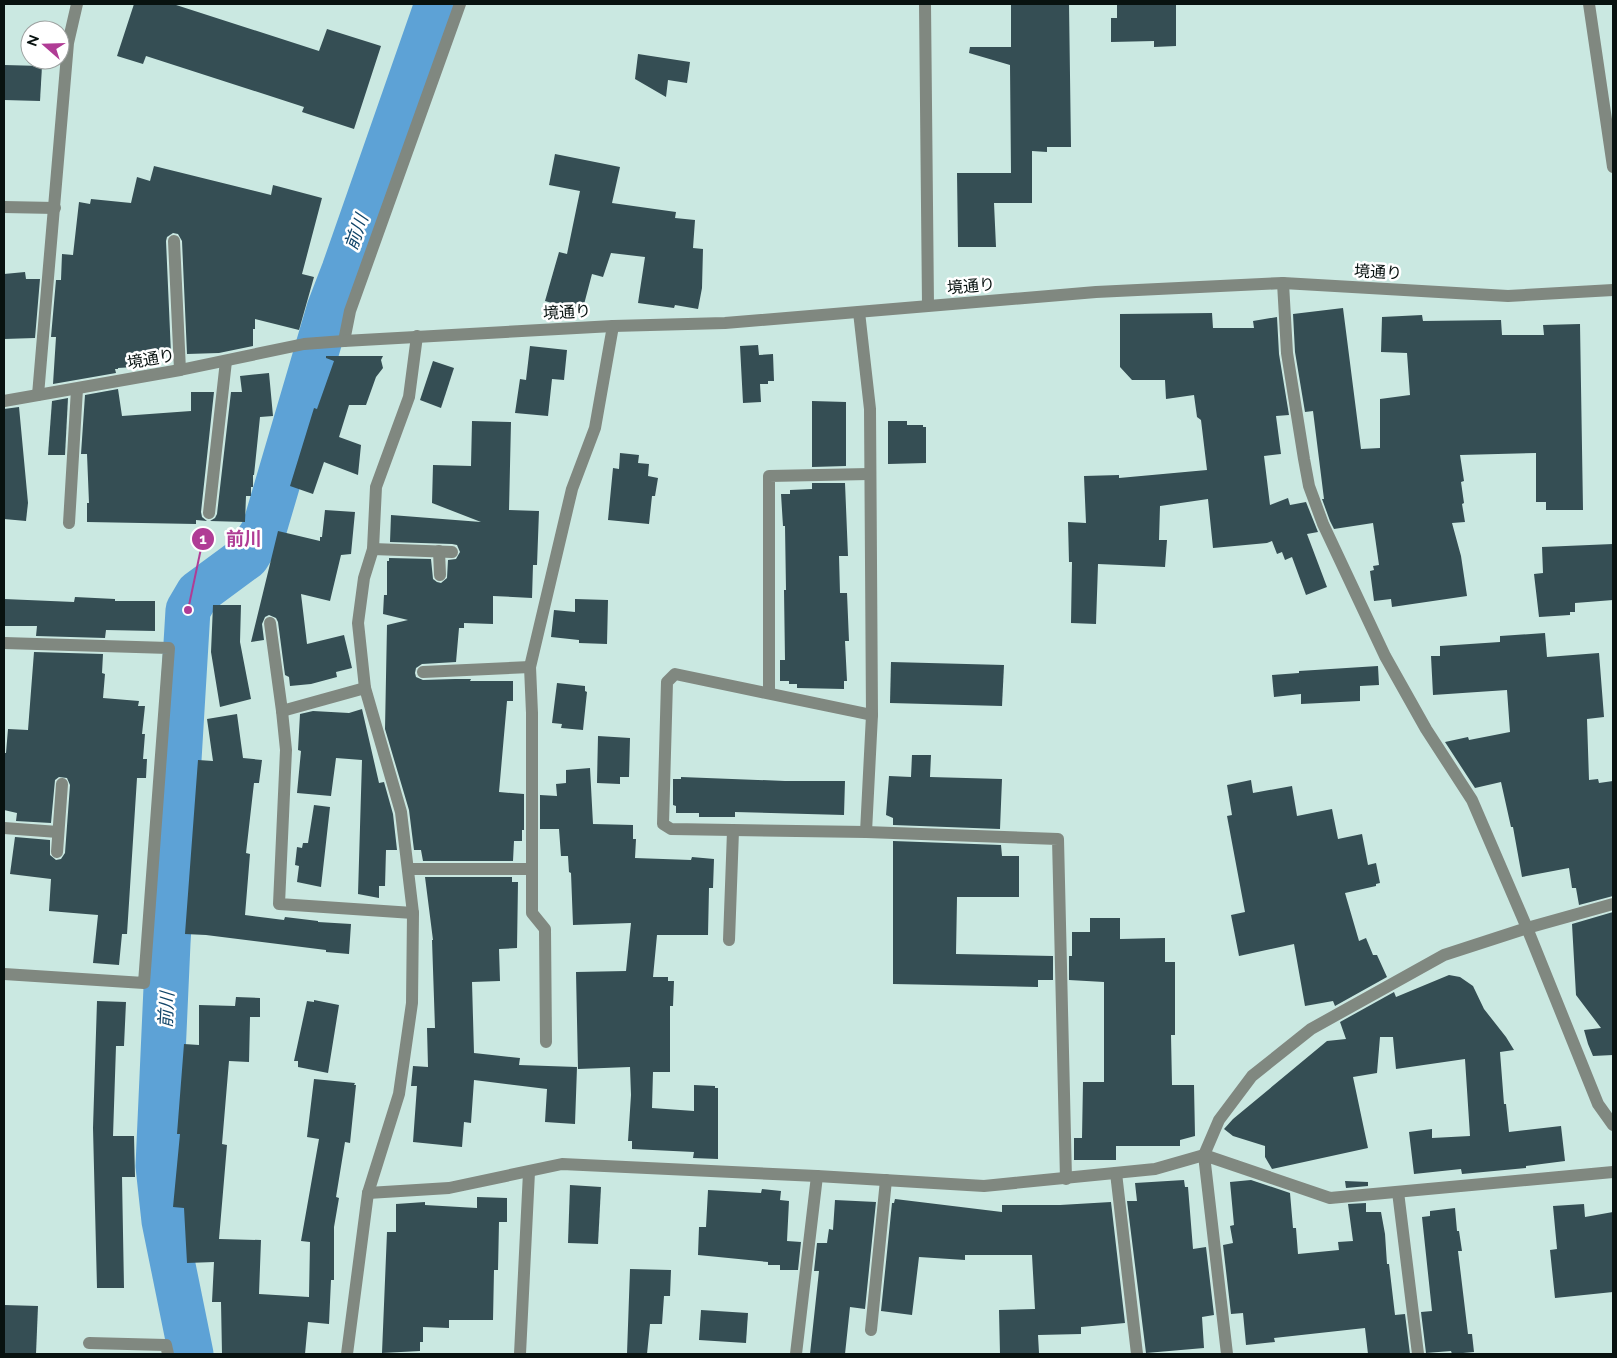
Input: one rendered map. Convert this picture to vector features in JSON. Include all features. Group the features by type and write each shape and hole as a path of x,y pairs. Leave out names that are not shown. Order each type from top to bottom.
{"street":[{"path":"38,395 68,43 77,4"},
{"path":"338,341 460,4"},
{"path":"925,4 928,305"},
{"path":"1591,4 1612,148 1613,167"},
{"path":"4,207 55,208"},
{"path":"174,241 180,370"},
{"path":"1283,283 1287,353 1304,458 1309,486 1323,524 1385,656 1426,729 1472,800 1527,928 1598,1104 1613,1125"},
{"name":"境通り","path":"4,401 180,370 304,344 338,341 613,326 725,323 1096,292 1283,283 1508,296 1613,290"},
{"path":"859,312 870,409 872,715 866,832"},
{"path":"546,1042 546,929 532,912 532,713 530,667 572,489 595,428 613,326"},
{"path":"347,1354 368,1193 399,1094 412,1003 413,913 402,812 365,688 358,623 364,578 373,548 376,487 409,397 417,336"},
{"path":"209,513 226,361"},
{"path":"69,523 77,389"},
{"path":"769,693 769,476 869,474"},
{"path":"373,548 452,552"},
{"path":"439,552 440,575"},
{"path":"270,623 286,750 279,904 413,913"},
{"path":"4,643 169,648 144,982 4,974"},
{"path":"423,672 530,667"},
{"path":"872,715 676,674 667,682 663,824 670,829 866,832 1058,838 1066,1179"},
{"path":"282,711 365,688"},
{"path":"57,852 62,784"},
{"path":"4,828 58,832"},
{"path":"729,940 733,831"},
{"path":"408,869 532,869"},
{"path":"1227,1354 1204,1155 1219,1120 1252,1076 1312,1029 1444,955 1527,928 1613,904"},
{"path":"368,1193 449,1188 562,1164 984,1186 1155,1169 1204,1155 1330,1198 1613,1172"},
{"path":"520,1354 529,1172"},
{"path":"1116,1174 1137,1354"},
{"path":"796,1354 816,1176"},
{"path":"870,1330 886,1180"},
{"path":"1398,1192 1418,1354"},
{"path":"89,1343 166,1345 168,1354"}],"building":[{"path":"134,4 173,4 319,51 327,29 381,46 354,129 302,112 304,107 146,56 143,64 117,56"},
{"path":"1011,4 1069,4 1071,147 1047,147 1047,152 1032,151 1032,203 994,203 996,247 958,247 957,173 1011,173 1010,65 969,53 970,47 1011,47"},
{"path":"1117,4 1176,4 1176,46 1154,47 1154,41 1111,42 1111,18 1117,18"},
{"path":"638,54 690,62 687,83 668,80 666,97 635,79"},
{"path":"4,65 20,65 20,70 42,70 40,101 4,100"},
{"path":"555,154 620,167 612,203 676,212 675,218 695,220 693,248 703,249 702,288 698,309 675,305 674,308 638,303 645,257 611,253 603,277 592,274 582,312 545,301 559,252 567,254 580,191 549,185"},
{"path":"154,166 271,195 273,185 322,198 302,274 314,277 299,330 255,319 253,346 219,353 187,354 182,241 178,234 173,233 167,237 166,241 171,354 163,354 163,358 150,359 151,366 118,368 115,369 116,373 53,384 56,337 51,337 56,280 61,280 62,254 73,255 79,202 90,204 91,199 131,203 137,177 150,181"},
{"path":"25,272 26,279 40,279 35,338 4,339 4,274"},
{"path":"1343,308 1361,449 1380,448 1380,399 1410,395 1407,353 1381,352 1382,317 1422,315 1423,321 1501,320 1502,335 1544,335 1543,325 1580,324 1583,510 1546,510 1546,502 1536,502 1536,453 1460,455 1464,481 1461,482 1465,522 1452,523 1461,556 1467,596 1392,607 1391,599 1374,601 1370,571 1374,570 1373,566 1379,565 1373,523 1334,529 1330,521 1322,499 1324,499 1313,411 1305,412 1295,352 1293,314"},
{"path":"1212,313 1213,328 1254,328 1253,321 1277,317 1279,354 1289,415 1276,416 1281,454 1264,456 1270,505 1288,498 1290,505 1306,502 1318,532 1307,534 1327,587 1306,595 1292,557 1285,560 1282,552 1277,554 1272,541 1213,548 1208,499 1160,506 1159,540 1167,540 1165,567 1098,564 1096,624 1071,623 1072,562 1069,562 1068,522 1086,523 1084,476 1119,475 1119,478 1207,470 1201,420 1197,417 1194,395 1166,399 1165,380 1132,380 1120,367 1120,314"},
{"path":"758,345 759,355 773,354 774,381 768,381 768,384 760,384 761,402 743,403 740,346"},
{"path":"530,346 567,350 564,380 552,379 548,416 515,413 520,379 526,380"},
{"path":"326,356 383,356 381,360 383,368 376,377 366,405 349,405 339,437 361,445 358,475 324,462 313,494 290,486 314,408 317,409 334,361 326,358"},
{"path":"433,361 454,368 441,408 420,400"},
{"path":"269,373 273,416 260,417 253,487 251,487 251,496 246,496 245,522 210,521 217,514 231,392 242,392 240,376"},
{"path":"118,389 122,416 191,411 191,392 214,392 201,512 202,517 207,521 196,520 196,524 87,522 87,503 89,503 87,454 81,454 85,395"},
{"path":"68,398 65,455 48,455 52,401"},
{"path":"812,401 846,402 846,466 812,467"},
{"path":"19,407 28,503 26,521 4,519 4,409"},
{"path":"472,421 511,422 509,510 539,511 537,565 533,565 532,598 493,596 493,624 464,623 464,628 459,628 456,662 422,664 416,668 415,673 416,677 423,680 471,679 470,681 513,681 513,701 507,701 499,792 524,794 524,830 522,830 522,841 514,841 513,861 423,861 421,850 414,850 409,810 385,729 387,625 408,620 383,614 384,595 387,595 387,561 389,561 389,558 431,559 433,579 441,583 447,578 448,560 456,559 460,552 457,545 452,544 390,542 391,515 481,522 432,503 433,465 471,466"},
{"path":"888,421 907,421 907,425 923,425 923,427 926,427 926,463 888,464"},
{"path":"620,453 639,455 638,463 649,464 648,476 658,478 655,496 652,496 649,524 608,520 613,468 619,469"},
{"path":"812,483 845,483 848,556 839,556 840,593 847,593 849,641 845,641 847,681 844,681 844,689 797,688 797,684 789,684 789,681 780,681 780,660 785,660 784,590 786,590 785,526 783,526 781,494 790,494 790,490 812,489"},
{"path":"325,510 355,512 351,554 341,555 330,601 301,594 307,644 344,635 352,668 336,672 337,677 311,684 290,686 289,677 285,675 276,618 269,615 265,617 262,624 264,640 251,642 278,531 320,541"},
{"path":"1613,544 1613,600 1575,603 1575,612 1570,612 1570,615 1539,617 1534,574 1543,573 1542,547"},
{"path":"75,597 115,599 115,601 155,601 155,631 106,630 105,638 36,636 37,626 4,626 4,599 74,602"},
{"path":"575,599 608,600 607,644 579,643 579,640 551,637 554,610 575,612"},
{"path":"213,605 241,605 240,642 251,699 220,707 211,652"},
{"path":"1545,633 1547,657 1599,653 1604,717 1587,719 1589,780 1598,779 1599,783 1613,781 1613,896 1579,905 1576,888 1572,888 1569,868 1522,877 1513,827 1511,827 1501,782 1475,788 1445,742 1468,737 1469,740 1510,732 1507,690 1433,695 1431,656 1440,656 1440,646 1500,642 1500,636"},
{"path":"34,652 103,654 102,673 105,674 103,698 139,701 138,706 145,706 142,734 145,734 143,759 147,759 146,778 137,778 127,934 122,934 119,965 93,963 98,915 49,911 51,879 10,874 15,837 50,840 50,855 56,860 61,859 65,853 70,785 67,778 59,777 55,780 51,823 16,821 17,813 4,810 4,753 6,753 8,729 28,730"},
{"path":"891,662 1004,665 1002,706 890,703"},
{"path":"1378,666 1379,685 1360,686 1360,701 1301,704 1301,694 1274,697 1272,675 1299,673 1299,671"},
{"path":"557,683 585,686 585,691 587,692 583,730 561,728 562,724 552,723"},
{"path":"362,709 379,783 384,782 393,814 397,850 386,850 385,886 379,886 379,898 358,894 362,760 336,758 331,796 297,793 301,751 298,750 300,714 313,711 349,713"},
{"path":"237,714 243,758 262,760 259,783 254,783 246,853 250,854 245,915 284,920 285,917 351,924 349,954 206,935 185,934 198,760 213,761 207,719"},
{"path":"598,736 630,738 629,777 620,777 620,784 597,783"},
{"path":"912,755 931,755 930,777 1002,779 1000,829 893,825 893,818 886,815 889,776 911,777"},
{"path":"590,768 593,824 633,825 633,839 636,839 635,858 691,860 692,857 714,859 713,888 709,888 708,935 657,935 653,977 668,977 668,981 674,981 673,1006 670,1006 670,1072 653,1072 652,1108 694,1111 694,1085 715,1086 715,1088 718,1088 718,1159 693,1158 694,1152 632,1149 632,1141 628,1141 631,1095 630,1067 578,1069 576,972 626,971 631,923 573,925 571,873 569,872 568,856 561,856 559,829 540,829 540,795 557,796 556,784 566,783 566,770"},
{"path":"681,777 845,781 844,815 735,812 735,817 699,817 699,813 676,813 676,806 673,805 673,779 681,779"},
{"path":"1251,780 1253,793 1292,786 1297,816 1332,809 1338,839 1362,834 1368,865 1376,863 1380,883 1376,884 1376,886 1345,893 1359,941 1366,938 1373,955 1377,955 1387,977 1335,1006 1333,1001 1305,1006 1294,944 1239,956 1231,915 1245,912 1227,816 1232,815 1227,785"},
{"path":"314,805 330,807 321,887 297,882 299,866 295,865 297,847 302,848 303,843 308,843"},
{"path":"893,841 1001,845 1002,856 1019,856 1019,897 957,897 956,954 1053,956 1053,980 1038,980 1038,987 893,984"},
{"path":"425,877 512,877 512,882 518,882 517,948 499,949 500,981 472,982 474,1053 520,1058 519,1065 577,1067 575,1124 545,1122 547,1089 474,1080 471,1123 464,1122 462,1147 413,1142 417,1086 411,1086 413,1066 428,1067 427,1028 435,1028 433,940"},
{"path":"1613,912 1613,1055 1593,1056 1584,1030 1601,1028 1576,995 1572,924"},
{"path":"1090,918 1120,918 1120,939 1165,938 1165,962 1175,962 1175,1035 1171,1035 1172,1085 1194,1085 1195,1136 1180,1140 1180,1146 1116,1146 1116,1160 1074,1160 1074,1138 1082,1138 1083,1082 1104,1082 1104,982 1069,980 1072,932 1090,932"},
{"path":"1449,975 1460,977 1473,986 1484,1009 1514,1050 1500,1052 1504,1104 1506,1104 1509,1132 1561,1126 1565,1161 1526,1166 1526,1168 1462,1174 1461,1169 1414,1174 1409,1132 1432,1129 1432,1138 1470,1136 1465,1059 1396,1069 1393,1037 1380,1037 1377,1073 1353,1077 1368,1148 1272,1169 1265,1157 1265,1146 1233,1136 1224,1129 1233,1119 1327,1041 1346,1039 1340,1022 1394,992 1396,997"},
{"path":"236,997 260,998 260,1017 250,1017 249,1062 229,1061 222,1144 227,1145 219,1239 261,1240 259,1294 309,1297 310,1242 301,1241 319,1139 307,1137 314,1079 355,1083 354,1085 356,1085 350,1143 345,1142 336,1197 339,1198 334,1227 334,1280 331,1280 329,1324 308,1322 305,1354 222,1354 221,1302 212,1302 214,1262 187,1263 184,1208 173,1207 180,1134 177,1134 184,1044 199,1045 199,1005 235,1006"},
{"path":"314,1000 339,1005 328,1073 298,1067 298,1061 294,1061 307,1001 314,1002"},
{"path":"97,1001 126,1002 124,1046 116,1046 113,1136 134,1136 135,1177 122,1177 124,1288 97,1288 93,1128"},
{"path":"1184,1180 1185,1187 1188,1187 1193,1249 1206,1247 1214,1315 1202,1317 1204,1348 1146,1353 1127,1201 1137,1201 1135,1183"},
{"path":"1251,1180 1290,1193 1293,1228 1296,1228 1298,1254 1339,1250 1338,1242 1353,1241 1348,1204 1366,1203 1366,1212 1381,1212 1395,1315 1405,1314 1410,1354 1368,1354 1365,1328 1274,1338 1275,1342 1246,1345 1243,1313 1231,1314 1223,1245 1233,1243 1230,1226 1234,1225 1230,1182"},
{"path":"1345,1181 1368,1182 1368,1186 1346,1188"},
{"path":"570,1185 601,1187 598,1244 568,1243"},
{"path":"762,1189 781,1191 780,1200 789,1201 787,1241 801,1242 798,1270 780,1270 780,1265 768,1265 768,1262 698,1255 699,1227 706,1227 708,1190 761,1193"},
{"path":"477,1197 507,1198 507,1222 499,1222 498,1270 494,1270 493,1320 449,1320 449,1328 423,1327 423,1342 420,1342 420,1351 382,1353 387,1232 396,1232 396,1204 425,1202 425,1205 477,1208"},
{"path":"895,1199 1002,1212 1002,1205 1060,1205 1111,1202 1125,1323 1081,1327 1081,1334 1038,1335 1039,1353 1000,1354 999,1310 1035,1309 1032,1255 965,1255 965,1260 919,1257 912,1315 881,1311 892,1203 894,1203"},
{"path":"835,1200 876,1202 865,1309 850,1307 845,1354 810,1354 819,1271 814,1271 817,1243 827,1243 829,1229 833,1230"},
{"path":"1584,1204 1585,1217 1613,1212 1613,1292 1555,1298 1550,1250 1557,1249 1553,1206"},
{"path":"1455,1208 1457,1231 1459,1231 1462,1251 1458,1251 1468,1334 1472,1334 1474,1352 1452,1354 1451,1351 1426,1353 1421,1312 1432,1311 1422,1217 1430,1216 1430,1211"},
{"path":"630,1269 671,1270 670,1296 664,1296 662,1324 650,1324 647,1354 627,1354"},
{"path":"4,1305 38,1306 36,1354 4,1354"},
{"path":"701,1310 748,1313 746,1343 699,1340"}],"waterway":[{"name":"前川","path":"191,1354 164,1221 158,1166 168,943 188,610 198,593 247,557 264,530 329,309 437,4"}],"place":[{"name":"前川","path":"188,610"}]}
